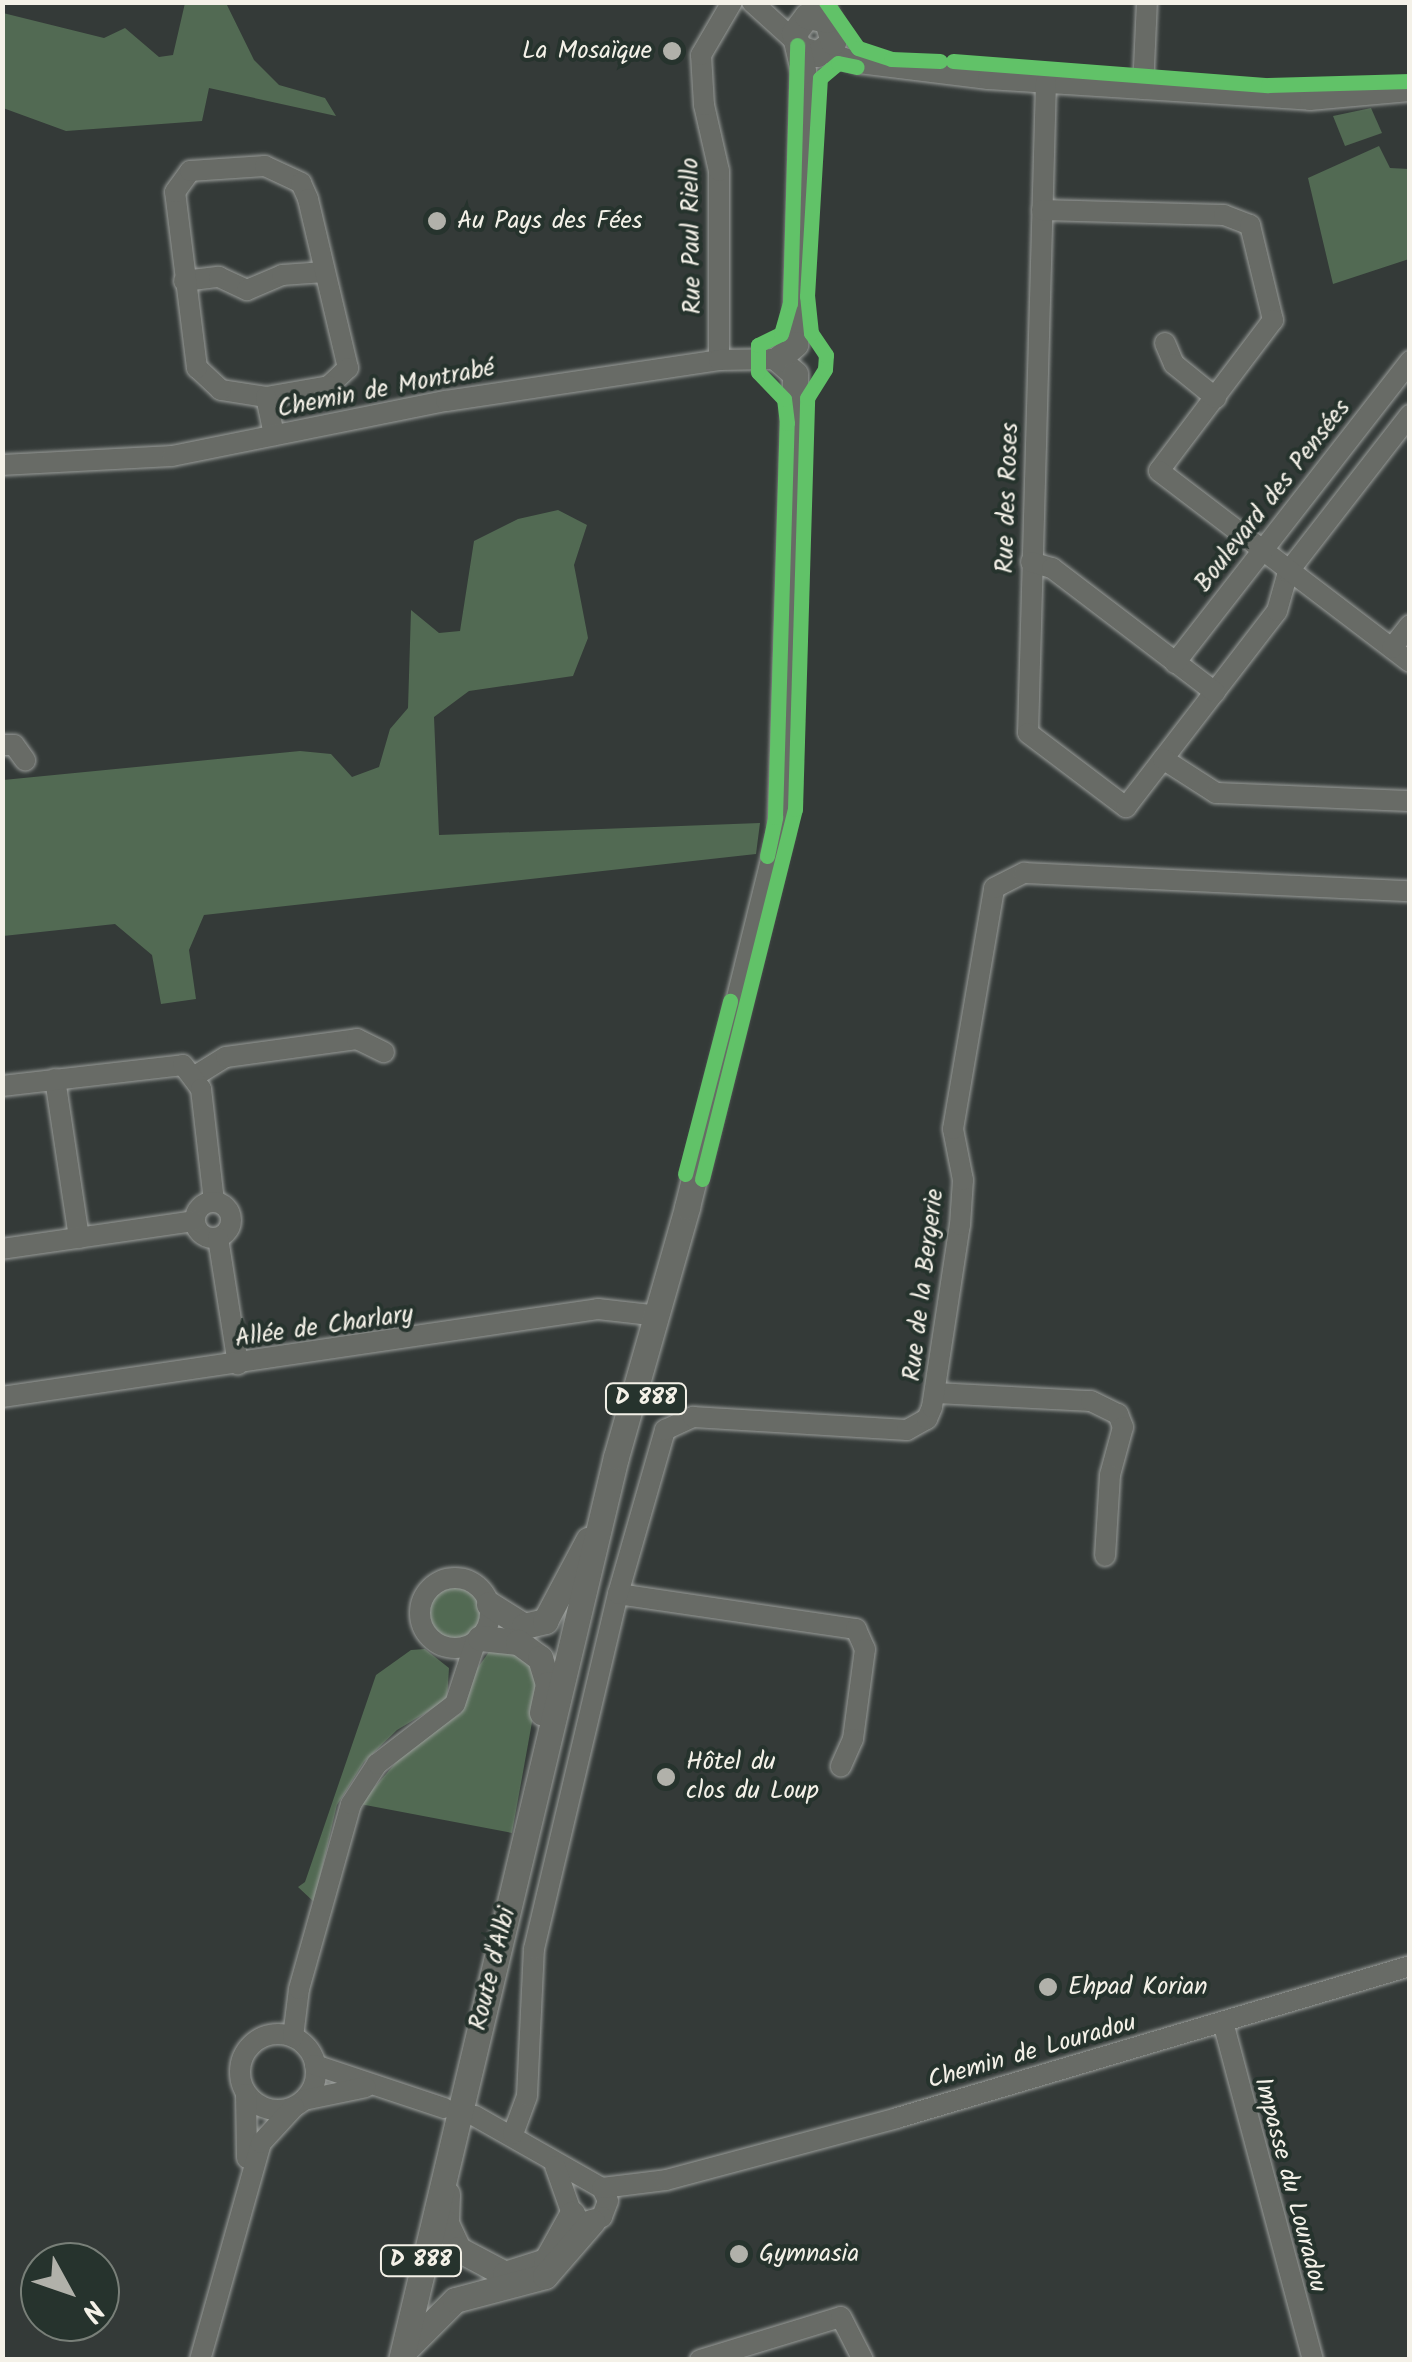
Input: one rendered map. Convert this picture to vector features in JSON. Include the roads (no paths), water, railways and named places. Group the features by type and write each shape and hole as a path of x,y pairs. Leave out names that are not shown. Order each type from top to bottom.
{"main road":[{"name":"Route d'Albi","path":"800,239 802,150 813,29"},
{"name":"Route d'Albi","path":"589,1587 652,1315 687,1207 780,832 790,359 813,29"},
{"name":"Route d'Albi","path":"402,2357 442,2170 589,1587 677,1279 687,1207"},
{"path":"489,1604 524,1626 553,1614 611,1485"},
{"path":"478,1639 529,1648 548,1684 509,1904"},
{"path":"442,2170 453,2242 497,2272 520,2273 546,2261 588,2202"},
{"path":"402,2357 456,2300 545,2276 588,2202"}],"street":[{"name":"Rue Paul Riello","path":"719,360 720,171 704,105 701,55 732,2"},
{"path":"1142,89 1147,2"},
{"path":"755,5 886,66 1046,82 1310,100 1410,91"},
{"name":"Rue des Roses","path":"1046,82 1028,734 1126,806 1163,759"},
{"path":"265,166 301,183 320,272 348,368 329,386 266,398 221,390 200,374 184,281 175,186 184,174 206,168 265,166"},
{"path":"1042,210 1224,215 1250,225 1273,320 1159,471 1410,662"},
{"path":"184,281 219,278 247,290 282,275 320,272"},
{"path":"1165,343 1174,364 1216,398"},
{"name":"Chemin de Montrabé","path":"2,464 172,456 430,403 719,360 790,359"},
{"name":"Boulevard des Pensées","path":"1176,663 1410,360"},
{"path":"266,398 274,435"},
{"path":"1410,415 1288,572 1277,611 1163,759 1216,793 1410,801"},
{"path":"1031,562 1052,568 1215,692"},
{"path":"1392,648 1410,625"},
{"path":"2,745 14,745 24,760"},
{"name":"Rue de la Bergerie","path":"513,2134 527,2096 534,1950 658,1442 673,1422 694,1416 907,1430 927,1418 936,1393 960,1225 962,1180 954,1129 994,888 1024,873 1410,891"},
{"path":"195,1076 226,1058 357,1039 384,1052"},
{"path":"2,1086 174,1062 195,1076 214,1201 231,1214 218,1238 238,1364"},
{"path":"55,1079 79,1238"},
{"path":"2,1249 194,1221 214,1201"},
{"path":"194,1221 206,1238 218,1238"},
{"name":"Allée de Charlary","path":"2,1397 598,1309 652,1315"},
{"path":"936,1393 1091,1400 1118,1414 1122,1427 1110,1474 1105,1556"},
{"path":"444,2108 367,2086 315,2065 293,2037 299,1989 351,1804 386,1755 448,1713 460,1687 489,1604 468,1580 433,1585 420,1621 440,1645 460,1687"},
{"path":"618,1594 856,1630 865,1650 853,1738 841,1766"},
{"path":"440,1645 478,1639"},
{"name":"Chemin de Louradou","path":"588,2202 1410,1966"},
{"path":"200,2360 238,2210 251,2136 240,2067 299,1989"},
{"name":"Impasse du Louradou","path":"1224,2022 1313,2360"},
{"path":"257,2040 293,2037"},
{"path":"238,2210 261,2143 299,2103 315,2065"},
{"path":"246,2094 268,2109 367,2086"},
{"path":"475,2116 513,2134 555,2166 588,2202"},
{"path":"700,2360 840,2318 863,2360"}],"place":[{"name":"La Mosaïque","path":"672,51"},
{"name":"Au Pays des Fées","path":"437,221"},
{"name":"Hôtel du clos du Loup","path":"666,1777"},
{"name":"Ehpad Korian","path":"1048,1987"},
{"name":"Gymnasia","path":"739,2254"}]}
